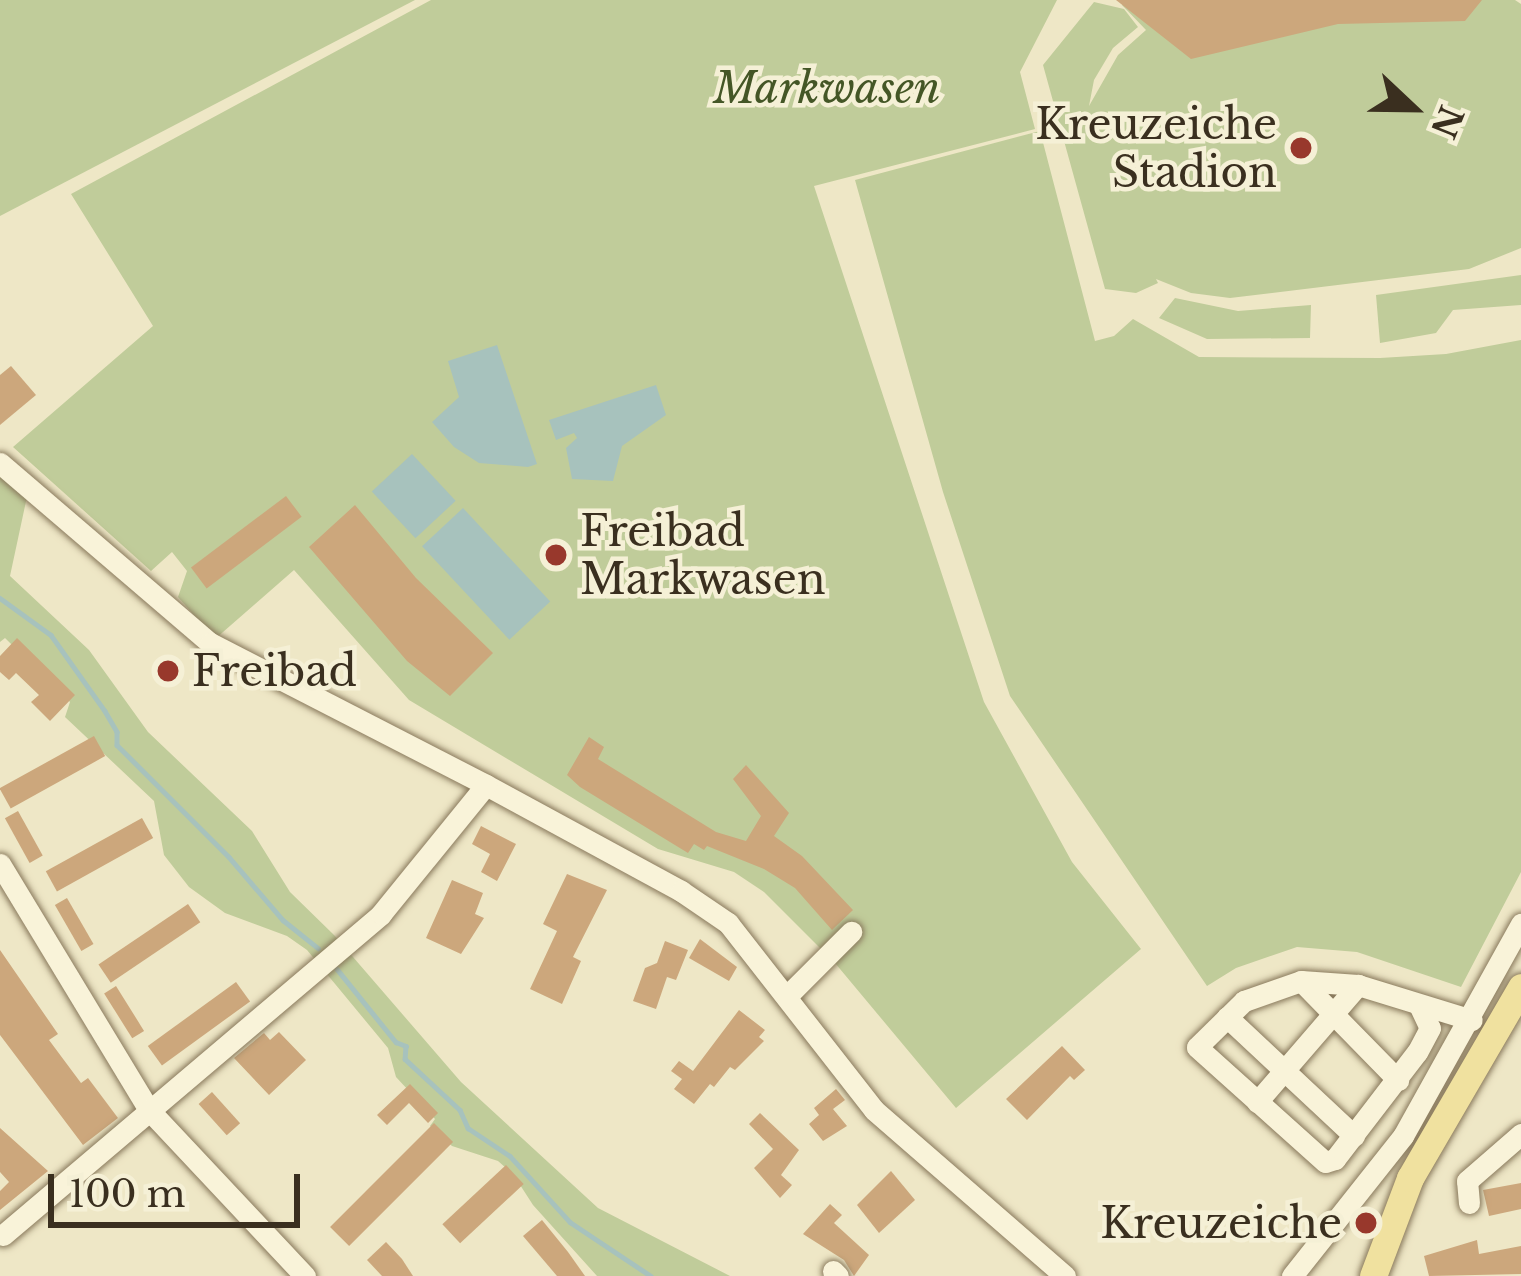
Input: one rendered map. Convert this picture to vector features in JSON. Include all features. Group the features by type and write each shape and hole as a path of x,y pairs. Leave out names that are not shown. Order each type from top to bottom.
{"main road":[{"path":"1373,1276 1411,1178 1521,987"}],"street":[{"path":"0,464 199,636 681,891 728,923 874,1110 1065,1276"},
{"path":"3,1235 92,1172 149,1110 381,914 485,785"},
{"path":"0,864 149,1110 305,1276"},
{"path":"1292,1276 1383,1164 1472,1020 1521,924"},
{"path":"787,996 851,932"},
{"path":"1420,1007 1430,1028 1398,1080 1335,1159 1325,1162 1197,1047 1227,1017 1268,990 1301,981 1358,985 1472,1020"},
{"path":"1301,981 1398,1080"},
{"path":"1257,1102 1358,985"},
{"path":"1227,1017 1354,1136"},
{"path":"1469,1203 1467,1181 1519,1135"}],"green space":[{"path":"0,0 415,0 0,216"},
{"name":"Freibad Markwasen","path":"431,0 1057,0 1020,72 1035,129 814,186 984,702 1072,862 1141,949 956,1108 835,963 764,892 734,872 658,849 409,700 294,570 215,639 178,597 187,571 172,552 151,571 13,447 153,326 71,194"},
{"name":"Kreuzeiche Stadion","path":"1128,0 1515,0 1521,4 1521,248 1469,269 1230,298 1191,293 1156,279 1158,283 1136,293 1105,289 1043,65 1094,2 1124,9 1138,27 1113,48 1094,80 1089,106 1118,55 1146,30 1122,5"},
{"path":"1040,131 1095,341 1114,336 1133,319 1199,357 1380,358 1446,354 1521,340 1521,872 1461,987 1357,952 1297,947 1236,968 1207,986 1010,696 943,492 855,180"},
{"path":"1521,275 1521,305 1453,310 1436,333 1380,343 1376,295"},
{"path":"1175,298 1238,311 1311,305 1310,338 1207,339 1159,318"},
{"path":"0,473 28,492 10,576 89,650 148,732 252,831 290,892 334,935 461,1082 598,1208 730,1276 597,1276 533,1205 513,1174 498,1161 452,1146 430,1126 435,1119 396,1077 388,1048 307,950 287,936 225,913 189,887 164,855 154,801 65,717 70,702 5,638 0,642"}],"water":[{"path":"497,345 537,464 528,467 479,463 454,447 432,422 459,397 448,361"},
{"path":"656,385 666,415 622,446 613,481 572,479 566,448 577,438 574,433 556,440 549,420"},
{"path":"412,454 456,501 415,538 372,492"},
{"path":"463,508 550,602 509,640 422,546"}],"building":[{"path":"1116,0 1482,0 1465,21 1338,24 1191,59"},
{"path":"11,366 36,395 0,425 0,375"},
{"path":"286,496 302,517 207,588 191,568"},
{"path":"355,505 416,578 493,653 450,696 407,661 309,547"},
{"path":"17,638 75,695 50,721 31,702 39,695 16,673 9,680 0,672 0,656"},
{"path":"94,736 105,756 11,808 0,788"},
{"path":"589,737 604,747 598,759 716,832 746,841 761,816 733,779 746,765 789,813 774,836 802,856 853,910 832,930 795,888 764,869 707,846 704,850 694,844 688,853 580,787 567,775"},
{"path":"18,811 43,856 30,863 5,818"},
{"path":"142,818 153,838 57,891 46,871"},
{"path":"481,826 516,844 497,881 481,872 490,854 472,844"},
{"path":"567,874 607,890 573,957 581,961 562,1004 530,989 557,931 543,924"},
{"path":"452,880 483,893 475,914 484,918 461,954 426,938"},
{"path":"67,898 94,944 81,951 55,905"},
{"path":"188,904 200,922 111,983 98,964"},
{"path":"700,939 737,967 729,981 689,958"},
{"path":"665,941 688,950 676,980 667,977 656,1009 633,1001 645,968 657,963"},
{"path":"0,950 58,1034 49,1040 81,1083 88,1078 118,1118 83,1145 0,1035"},
{"path":"236,982 250,1001 162,1065 148,1046"},
{"path":"116,986 144,1031 132,1038 104,993"},
{"path":"739,1010 765,1030 759,1037 764,1041 735,1070 730,1067 714,1087 710,1084 694,1104 674,1089 682,1079 671,1071 679,1061 693,1071"},
{"path":"279,1032 306,1060 269,1095 234,1058 264,1033 270,1040"},
{"path":"1062,1046 1085,1070 1074,1080 1070,1076 1027,1120 1006,1099"},
{"path":"410,1084 438,1113 428,1123 409,1103 387,1125 377,1115"},
{"path":"836,1089 845,1100 833,1109 847,1126 823,1141 809,1124 819,1115 814,1108"},
{"path":"212,1092 240,1123 227,1135 199,1104"},
{"path":"760,1113 799,1150 781,1175 792,1185 780,1198 754,1168 773,1149 749,1124"},
{"path":"434,1123 453,1142 349,1246 330,1227"},
{"path":"0,1128 48,1171 0,1210 0,1191 9,1182 0,1172"},
{"path":"506,1165 524,1184 460,1243 442,1224"},
{"path":"891,1171 915,1200 879,1233 857,1205"},
{"path":"1521,1183 1521,1209 1489,1216 1483,1190"},
{"path":"830,1204 842,1215 834,1223 869,1255 854,1276 844,1260 803,1234"},
{"path":"542,1220 585,1276 557,1276 523,1236"},
{"path":"1477,1240 1479,1254 1521,1246 1521,1274 1429,1276 1424,1256"},
{"path":"386,1242 413,1276 382,1276 367,1260"}],"waterway":[{"path":"0,598 51,635 105,711 117,732 117,745 229,857 283,920 318,948"},
{"path":"337,969 396,1042 406,1046 405,1059 460,1110 468,1128 510,1156 570,1222 651,1276"}],"place":[{"name":"Kreuzeiche Stadion","path":"1301,148"},
{"name":"Freibad Markwasen","path":"556,555"},
{"name":"Freibad","path":"168,671"},
{"name":"Kreuzeiche","path":"1366,1223"}],"park label":[{"name":"Markwasen","path":"827,88"}]}
